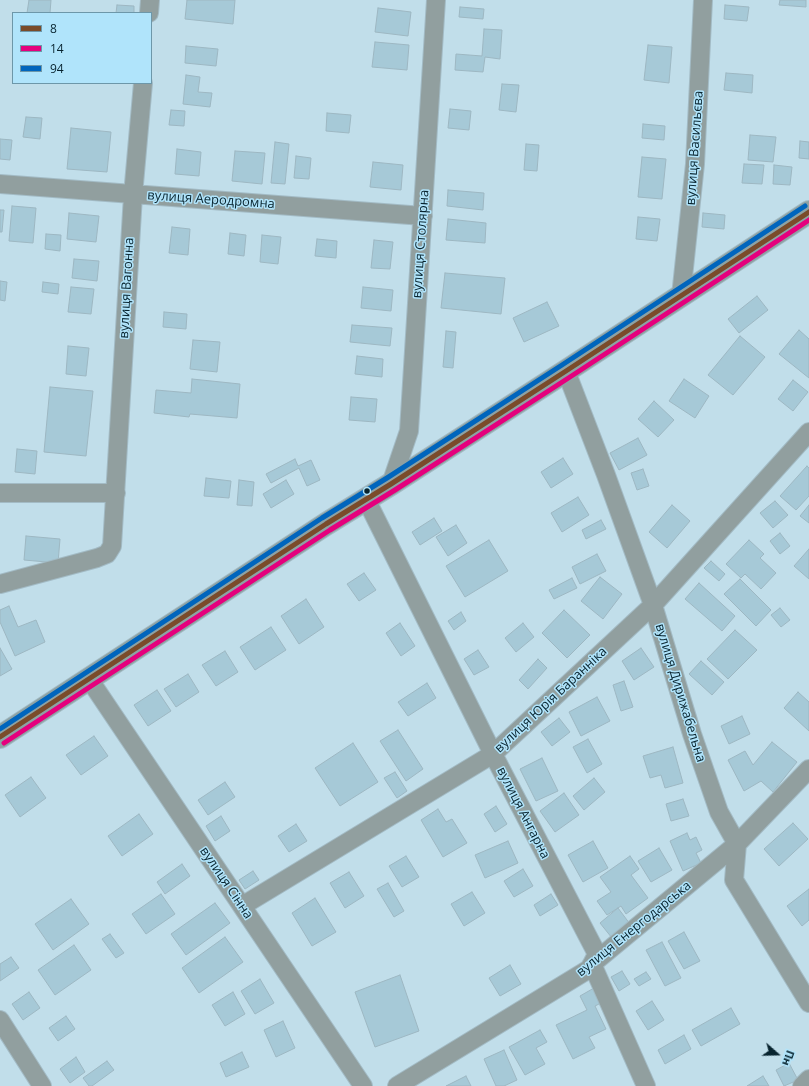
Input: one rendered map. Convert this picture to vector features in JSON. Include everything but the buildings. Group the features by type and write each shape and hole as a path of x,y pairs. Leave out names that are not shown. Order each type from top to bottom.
{"main road":[{"path":"0,736 366,499 566,372 809,212"}],"street":[{"path":"149,12 150,0"},
{"name":"вулиця Столярна","path":"391,484 409,431 436,0"},
{"name":"вулиця Васильєва","path":"681,296 696,164 704,0"},
{"name":"вулиця Вагонна","path":"0,584 97,558 106,554 112,546 133,195 143,84"},
{"name":"вулиця Аеродромна","path":"0,184 423,216"},
{"name":"вулиця Дирижабельна","path":"566,372 653,605 692,734 720,812 737,844"},
{"name":"вулиця Юрія Баранніка","path":"242,906 493,754 653,605 809,432"},
{"path":"0,493 116,493"},
{"name":"вулиця Ангарна","path":"366,499 493,754 597,954 592,964 646,1086"},
{"name":"вулиця Сінна","path":"89,679 362,1086"},
{"name":"вулиця Енергодарська","path":"397,1086 589,969 592,964 737,844 809,769"},
{"path":"737,844 734,880 809,1003"},
{"path":"0,1020 42,1086"},
{"path":"802,1086 809,1079"}],"transit line":[{"name":"94","path":"0,729 322,518 387,478 562,365 805,206"},
{"name":"8","path":"0,737 326,524 391,484 566,371 809,212"},
{"name":"14","path":"4,743 330,530 395,490 570,377 809,220"}]}
